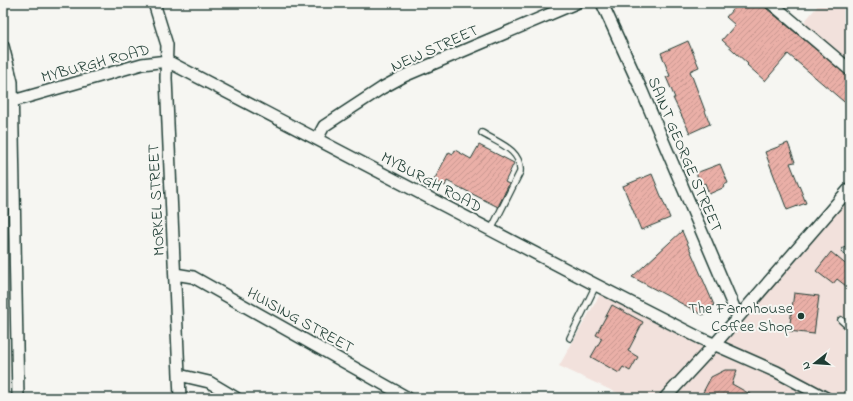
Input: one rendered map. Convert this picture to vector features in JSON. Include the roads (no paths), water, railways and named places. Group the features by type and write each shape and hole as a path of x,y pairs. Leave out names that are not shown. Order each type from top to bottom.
{"street":[{"name":"MORKEL STREET","path":"154,3 167,45 166,78 180,398"},
{"name":"NEW STREET","path":"317,139 324,126 382,88 404,76 576,3"},
{"name":"SAINT GEORGE STREET","path":"602,3 644,96 738,317"},
{"path":"771,3 850,70"},
{"path":"3,46 12,82 13,101 18,398"},
{"name":"MYBURGH ROAD","path":"13,101 142,64 167,61 596,285 715,344 777,372 826,398"},
{"path":"665,398 715,344 850,188"},
{"name":"HUISING STREET","path":"175,274 193,276 408,398"},
{"path":"179,376 209,382 236,398"}],"lane":[{"path":"482,133 516,154 521,167 520,172 491,230"},
{"path":"845,251 850,256"},
{"path":"570,338 596,285"},
{"path":"841,320 850,328"}],"place":[{"name":"The Farmhouse Coffee Shop","path":"801,316"}]}
